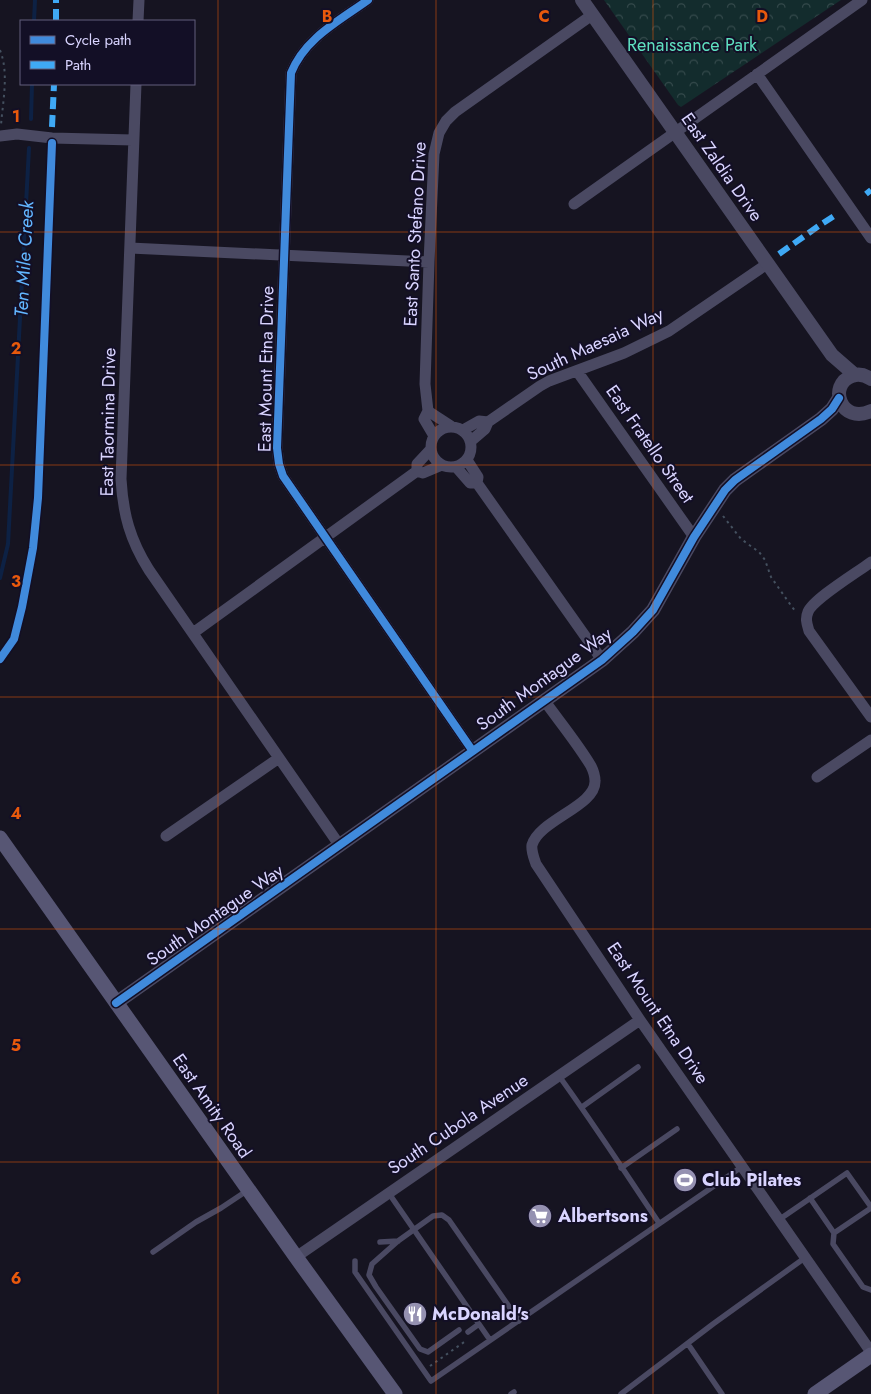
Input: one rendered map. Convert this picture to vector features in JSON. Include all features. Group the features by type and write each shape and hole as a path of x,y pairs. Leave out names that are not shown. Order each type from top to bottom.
{"main road":[{"name":"East Amity Road","path":"0,838 248,1190 395,1394"},
{"path":"815,1394 871,1354"}],"street":[{"path":"138,20 139,0"},
{"name":"East Mount Etna Drive","path":"368,0 319,35 301,53 291,73 277,448 279,464 283,476 472,750"},
{"name":"East Zaldia Drive","path":"582,0 832,355 855,375"},
{"path":"574,204 862,0"},
{"path":"868,0 871,4"},
{"name":"East Santo Stefano Drive","path":"434,436 424,419 428,411 426,384 434,154 439,133 446,121 455,112 592,14"},
{"path":"757,74 871,238"},
{"name":"East Taormina Drive","path":"136,85 121,479 124,512 133,542 140,556 340,846"},
{"path":"1,130 52,138 133,140"},
{"path":"130,248 429,262"},
{"name":"South Maesaia Way","path":"463,430 479,421 488,422 540,386 624,353 669,331 767,264"},
{"name":"East Zaldia Drive","path":"832,355 842,383"},
{"name":"East Fratello Street","path":"578,371 694,537"},
{"path":"868,415 855,414 842,406 839,390 842,383 855,375 871,378"},
{"name":"South Montague Way","path":"116,1003 602,660 633,632 653,610 694,537 725,490 735,480 821,420 832,409 839,398"},
{"path":"428,411 450,426"},
{"name":"South Montague Way","path":"821,420 848,411"},
{"name":"South Maesaia Way","path":"471,441 486,430 488,422"},
{"path":"444,427 457,427 463,430 468,435 472,447 467,460 456,467 442,465 433,456 431,449 431,442 434,436 444,427"},
{"path":"417,471 417,464 431,449"},
{"path":"467,460 478,477 477,483 602,660"},
{"path":"417,471 423,473 442,465"},
{"path":"456,467 470,483 477,483"},
{"path":"193,633 417,471"},
{"path":"871,562 815,601 808,610 806,621 809,631 871,717"},
{"name":"East Mount Etna Drive","path":"544,700 592,768 596,783 591,794 583,802 541,831 535,839 532,847 536,864 640,1020 780,1219 871,1354"},
{"path":"817,777 871,740"},
{"path":"166,836 279,758"},
{"name":"South Cubola Avenue","path":"296,1257 640,1020"}],"lane":[{"path":"582,1108 638,1067"},
{"path":"559,1076 610,1148 621,1168 659,1223"},
{"path":"621,1168 678,1129"},
{"path":"355,1261 355,1272 431,1381 742,1166"},
{"path":"780,1219 847,1173 871,1207 834,1233"},
{"path":"153,1252 196,1222 248,1190"},
{"path":"388,1192 490,1340"},
{"path":"810,1198 834,1233 833,1244 863,1288 871,1290"},
{"path":"459,1330 428,1352 420,1349 369,1275 372,1264 398,1240 433,1216 442,1215 449,1220 519,1321"},
{"path":"380,1242 398,1240"},
{"path":"621,1394 713,1324 806,1258"},
{"path":"468,1332 479,1324"},
{"path":"688,1344 722,1394"}],"path":[{"path":"0,50 5,77 1,130"},
{"path":"723,516 741,539 762,556 771,577 792,607 806,621"},
{"path":"424,1371 468,1340"}],"green space":[{"name":"Renaissance Park","path":"604,0 841,0 681,107"}],"waterway":[{"name":"Ten Mile Creek","path":"34,20 35,0"},
{"name":"Ten Mile Creek","path":"31,119 32,85"},
{"name":"Ten Mile Creek","path":"0,578 8,544 29,148"}],"marked path":[{"path":"56,0 56,20"},
{"path":"52,127 54,85"},
{"path":"866,194 871,190"},
{"path":"779,254 834,216"}],"cycle path":[{"path":"368,0 314,40 297,61 291,73 277,448 279,464 283,476 472,750"},
{"path":"0,659 14,639 33,548 38,498 52,143"},
{"path":"116,1003 602,660 633,632 653,610 694,537 725,490 735,480 821,419 832,409 839,398"}],"place":[{"name":"Club Pilates","path":"685,1180"},
{"name":"Albertsons","path":"540,1216"},
{"name":"McDonald's","path":"415,1314"}]}
